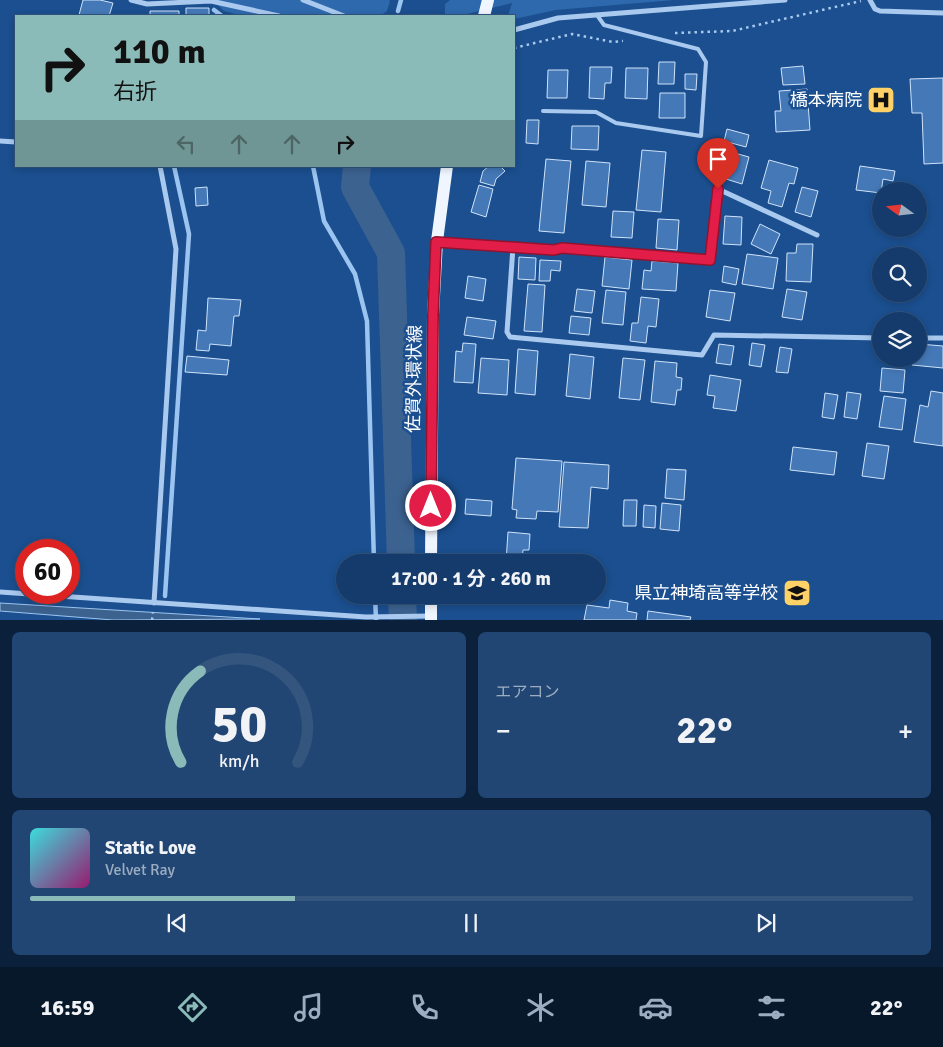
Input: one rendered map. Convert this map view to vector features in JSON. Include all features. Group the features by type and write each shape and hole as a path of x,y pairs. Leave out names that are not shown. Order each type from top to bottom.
{"main road":[{"path":"484,15 488,0"},
{"name":"佐賀外環状線","path":"431,554 430,439 436,242 447,167"},
{"path":"431,604 432,618"}],"street":[{"path":"131,0 147,4 211,0 275,15"},
{"path":"303,0 341,15"},
{"path":"515,30 558,18 785,0"},
{"path":"869,0 875,9 880,11 943,13"},
{"path":"0,141 15,142"},
{"path":"154,603 176,249 160,167"},
{"path":"436,242 554,250 562,248 710,260 718,189 816,236"},
{"path":"513,247 507,332 510,337 702,355 714,335 872,338"},
{"path":"927,338 943,338"},
{"path":"0,592 366,617 418,616 432,618"}],"lane":[{"path":"543,110 596,112 616,123 701,136 706,62 698,49 604,25 597,15"}],"path":[{"path":"515,48 572,34 613,42 682,32 732,31 869,0"}],"shaded area":[{"path":"213,0 390,1 387,11 381,15 239,15 224,11"},
{"path":"450,0 674,0 556,10 515,19 515,15 508,15 512,3 467,14 445,15 445,4"},
{"path":"0,603 260,619 113,620 0,611"}],"building":[{"path":"83,0 100,0 113,3 109,15 79,15"},
{"path":"186,8 209,8 209,15 186,15"},
{"path":"150,11 179,11 179,15 150,15"},
{"path":"659,62 675,62 674,84 658,84"},
{"path":"803,66 805,84 783,85 781,68"},
{"path":"590,67 612,67 611,83 605,83 604,99 589,98"},
{"path":"626,68 648,68 647,99 625,98"},
{"path":"548,70 568,70 567,98 547,98"},
{"path":"685,74 697,74 696,90 685,89"},
{"path":"943,78 943,163 924,164 922,113 912,113 910,79"},
{"path":"807,89 810,130 776,132 775,111 781,111 779,91"},
{"path":"660,93 685,93 685,118 659,118"},
{"path":"527,120 539,120 538,144 526,143"},
{"path":"572,126 599,126 598,150 571,149"},
{"path":"727,129 749,135 746,147 724,141"},
{"path":"642,150 666,152 661,212 636,210"},
{"path":"727,151 749,157 742,184 726,179 731,164 723,162"},
{"path":"546,159 571,161 564,233 539,231"},
{"path":"769,160 798,168 794,184 789,183 782,207 768,203 771,191 761,188"},
{"path":"586,161 610,163 606,207 582,205"},
{"path":"860,166 895,171 893,181 883,179 883,182 872,182 872,192 856,190"},
{"path":"488,167 501,167 505,171 496,179 494,186 480,182 483,171"},
{"path":"479,185 493,189 486,217 471,212"},
{"path":"207,187 208,205 196,206 195,188"},
{"path":"802,187 818,191 811,217 795,212"},
{"path":"613,211 634,212 632,238 611,237"},
{"path":"725,216 742,217 741,245 723,244"},
{"path":"658,219 679,220 677,250 656,248"},
{"path":"760,224 780,234 771,254 751,244"},
{"path":"797,244 813,244 811,282 786,281 787,253 796,253"},
{"path":"747,254 778,258 773,289 742,284"},
{"path":"519,257 536,258 535,280 518,279"},
{"path":"605,257 632,260 629,289 602,286"},
{"path":"540,260 561,261 560,271 551,270 550,281 539,281"},
{"path":"652,261 678,263 676,291 642,289 644,270 651,271"},
{"path":"724,266 739,269 736,285 722,282"},
{"path":"468,276 486,279 483,301 465,298"},
{"path":"528,284 545,285 542,332 524,331"},
{"path":"577,289 595,291 592,313 574,311"},
{"path":"787,289 807,292 802,320 782,317"},
{"path":"606,290 626,292 623,325 602,323"},
{"path":"710,290 735,293 730,321 706,317"},
{"path":"641,297 659,299 656,327 648,326 646,343 630,341 632,323 638,323"},
{"path":"208,298 241,300 239,316 234,316 231,346 210,344 209,351 196,350 198,330 206,331"},
{"path":"571,316 591,318 589,335 569,333"},
{"path":"467,317 496,321 493,339 464,335"},
{"path":"463,343 476,344 473,383 454,382 456,351 462,352"},
{"path":"752,343 765,345 761,367 749,365"},
{"path":"719,344 734,346 731,365 716,363"},
{"path":"927,345 943,346 943,368 927,366"},
{"path":"780,347 792,349 788,373 776,372"},
{"path":"518,349 538,351 535,395 515,393"},
{"path":"570,354 594,357 590,399 566,396"},
{"path":"187,356 229,360 227,375 185,372"},
{"path":"481,358 509,360 507,395 478,393"},
{"path":"623,358 645,360 640,400 619,398"},
{"path":"655,361 677,363 676,377 682,378 681,390 677,390 675,405 651,402"},
{"path":"882,368 905,370 903,393 880,391"},
{"path":"710,375 741,380 736,411 713,408 715,396 707,395"},
{"path":"931,391 943,393 943,446 914,442 920,405 928,407"},
{"path":"847,392 861,394 857,419 844,417"},
{"path":"825,393 838,395 834,419 822,417"},
{"path":"884,396 906,399 902,430 879,427"},
{"path":"867,443 889,446 884,479 862,476"},
{"path":"793,447 837,452 834,475 790,470"},
{"path":"516,458 562,461 558,512 537,511 536,519 516,518 517,510 512,509"},
{"path":"564,462 609,465 608,489 591,487 588,528 559,527"},
{"path":"667,469 686,470 684,500 665,498"},
{"path":"466,499 492,501 491,516 465,514"},
{"path":"624,500 637,500 636,526 623,526"},
{"path":"662,503 681,505 679,531 660,529"},
{"path":"644,505 656,506 655,528 643,527"},
{"path":"508,532 530,534 529,550 523,550 523,554 507,554"},
{"path":"610,600 628,603 627,611 637,613 636,620 584,620 587,605 609,608"},
{"path":"648,611 691,617 690,620 647,620"}],"waterway":[{"path":"398,11 401,0"},
{"path":"214,10 221,15"},
{"path":"165,596 189,234 174,167"},
{"path":"313,167 324,221 355,274 367,321 374,554"},
{"path":"357,167 355,187 391,253 401,554"},
{"path":"375,604 376,620"},
{"path":"402,604 403,620"}],"place":[{"name":"橋本病院","path":"881,100"},
{"name":"県立神埼高等学校","path":"797,593"}],"route":[{"path":"431,506 430,449 436,242 554,250 562,248 710,260 718,189"}]}
